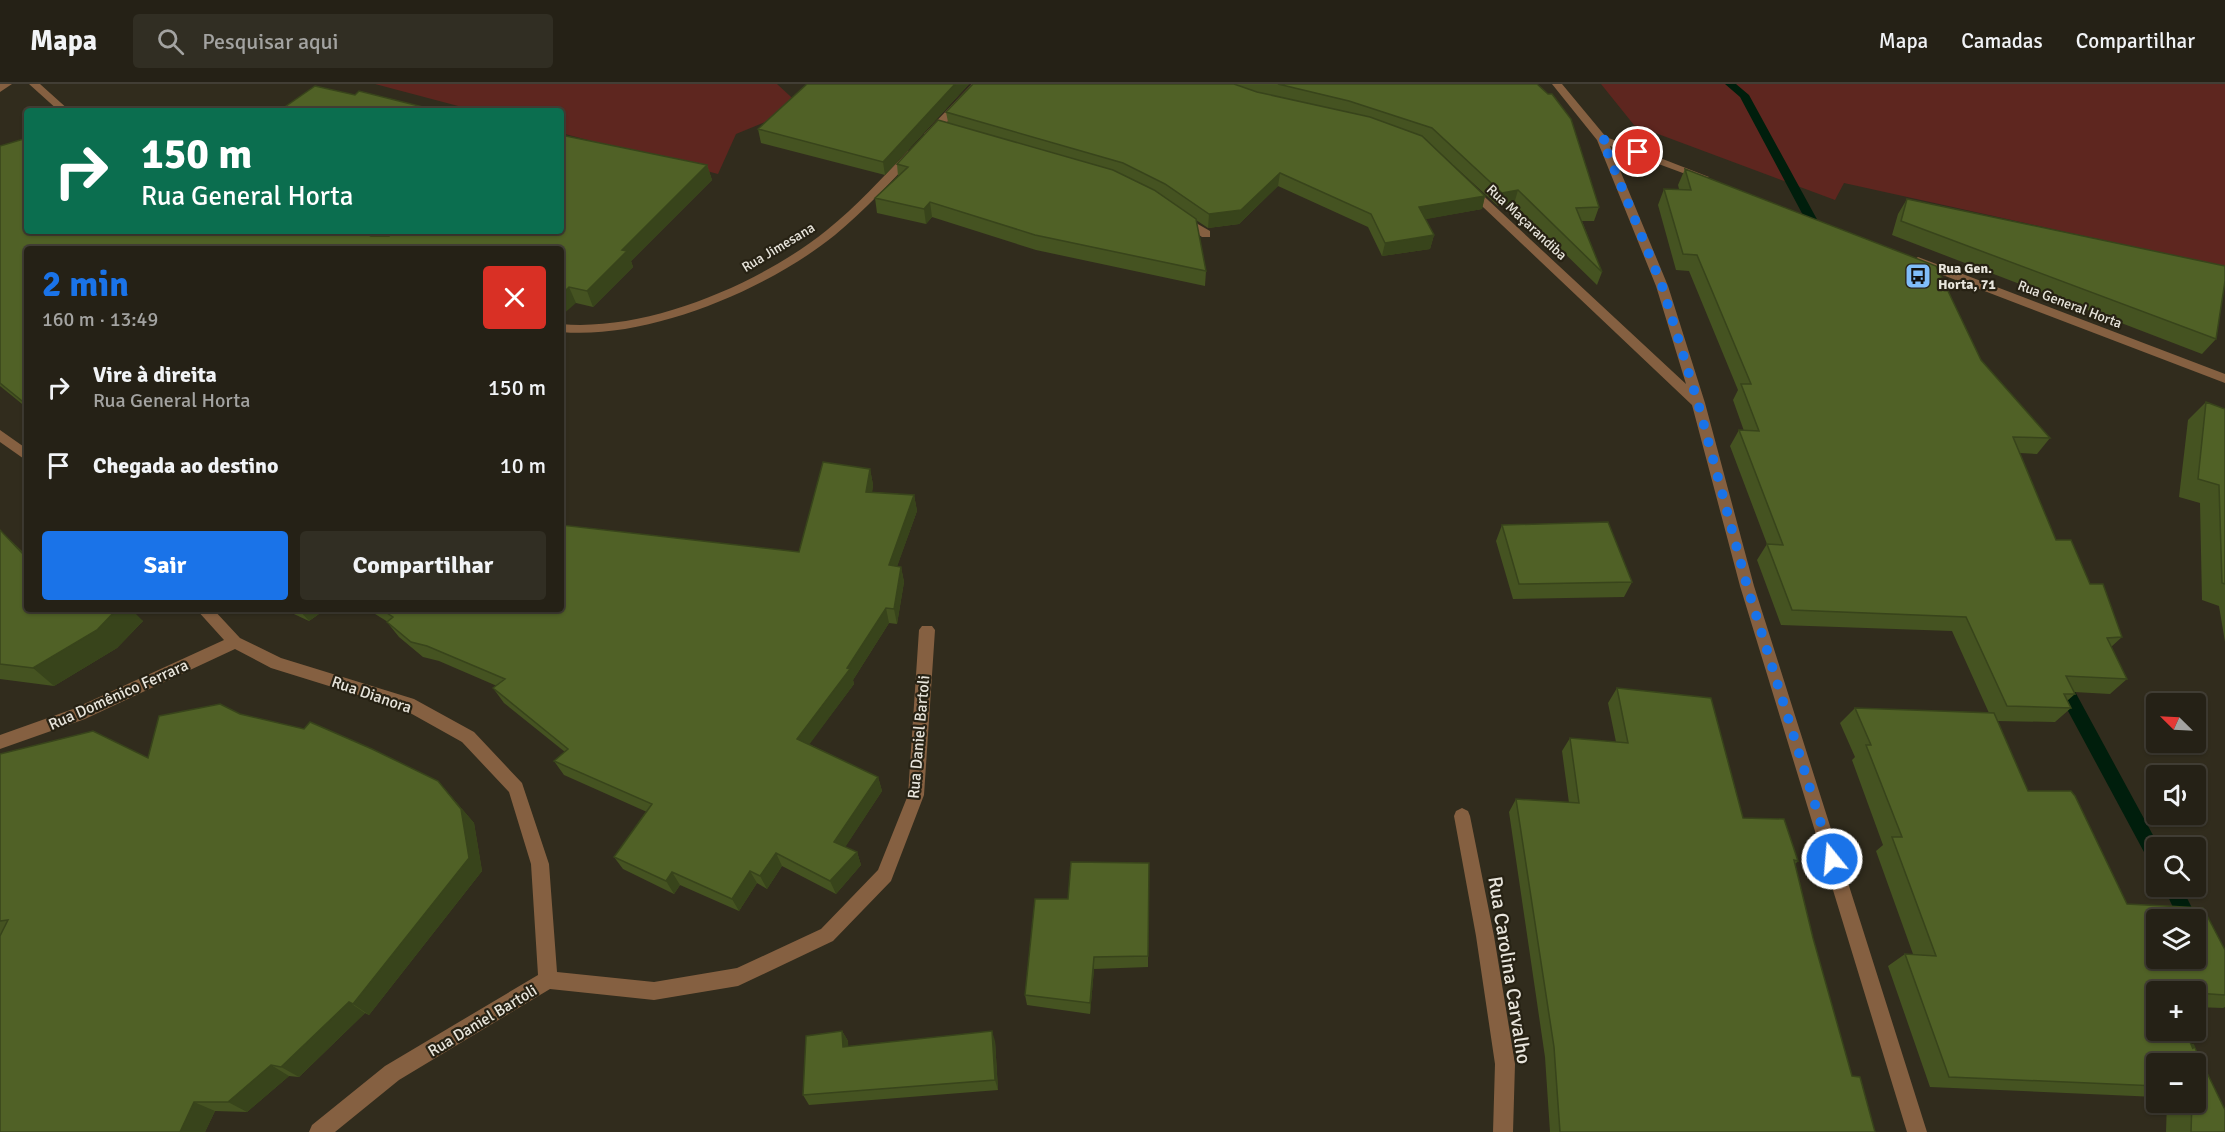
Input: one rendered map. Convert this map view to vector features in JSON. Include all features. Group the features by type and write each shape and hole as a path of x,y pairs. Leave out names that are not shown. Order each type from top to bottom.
{"street":[{"path":"0,89 7,84"},
{"path":"34,84 62,108"},
{"name":"Rua Jimesana","path":"567,330 622,326 667,314 724,294 777,269 815,245 845,222 941,129 978,84"},
{"path":"1557,84 1602,139 1662,286 1698,403 1747,586 1917,1132"},
{"path":"1602,139 1718,183"},
{"name":"Rua Maçarandiba","path":"1458,178 1698,403"},
{"path":"1168,208 1206,234"},
{"name":"Rua General Horta","path":"1905,256 2225,379"},
{"path":"0,435 24,454"},
{"name":"Rua Dianora","path":"207,612 235,642 276,663 408,704 468,737 516,788 540,864 548,980"},
{"name":"Rua Daniel Bartoli","path":"319,1132 392,1073 548,980 654,991 738,977 827,935 885,875 916,795 927,630"},
{"name":"Rua Domênico Ferrara","path":"0,742 79,714 235,642"},
{"name":"Rua Carolina Carvalho","path":"1462,816 1485,936 1504,1064 1503,1132"}],"shaded area":[{"path":"375,84 777,84 802,107 736,134 718,174 564,134 564,108 466,108"},
{"path":"1601,84 2225,84 2225,267 1844,183 1835,200 1634,125"}],"building":[{"path":"807,84 955,84 883,162 758,129"},
{"path":"973,84 1234,84 1257,92 1370,117 1422,136 1485,196 1419,207 1434,235 1385,243 1371,214 1280,173 1241,210 1209,214 1165,184 1123,163 946,112"},
{"path":"1278,84 1537,84 1548,94 1552,94 1571,119 1599,207 1576,208 1602,272 1518,190 1502,193 1432,128 1349,101"},
{"path":"315,86 355,95 359,91 427,108 283,108"},
{"path":"938,120 1113,170 1154,190 1196,219 1206,271 1035,235 930,202 924,209 875,198 908,167 897,164"},
{"path":"564,136 707,165 622,250 627,251 587,291 569,287 564,292 564,246 24,246 24,403 0,383 0,146 24,139 24,234 367,234 389,236 391,234 564,234"},
{"path":"1685,169 1936,266 1981,360 2050,438 2013,437 2056,540 2071,540 2090,584 2103,584 2122,637 2107,638 2127,679 2066,676 2075,694 2064,694 2071,708 2007,706 1966,617 1792,610 1767,544 1783,545 1739,430 1759,431 1741,384 1751,384 1697,255 1683,254 1664,189 1691,190"},
{"path":"1907,199 2225,266 2225,281 2216,339 1901,221"},
{"path":"2206,402 2225,409 2225,584 2222,583 2219,485 2198,479"},
{"path":"823,462 870,469 866,492 914,495 889,565 901,567 894,609 886,608 847,668 850,669 797,739 878,777 834,842 857,852 830,881 776,853 760,876 750,871 732,899 672,872 666,881 614,857 652,804 554,761 568,749 493,688 505,679 427,646 411,642 387,622 393,617 386,612 564,612 564,525 799,552"},
{"path":"1608,522 1632,582 1519,584 1502,525"},
{"path":"0,530 24,555 24,612 114,612 97,630 33,668 0,664"},
{"path":"1617,688 1711,698 1743,818 1784,819 1798,861 1794,860 1813,938 1852,1076 1860,1077 1875,1132 1560,1132 1554,1047 1516,799 1579,803 1570,738 1628,743"},
{"path":"220,704 240,714 304,729 310,722 438,781 461,809 469,858 353,1004 349,1002 281,1067 271,1065 228,1102 194,1102 180,1132 0,1132 0,936 8,920 0,921 0,754 93,731 148,758 159,716"},
{"path":"1855,708 1994,713 2028,791 2071,791 2075,796 2127,904 2203,908 2146,909 2146,969 2206,969 2206,914 2225,950 2225,995 2206,994 2206,981 2146,981 2146,1041 2190,1041 2197,1053 2146,1053 2146,1086 1949,1077 1905,954 1936,956 1892,837 1902,837 1866,745 1871,745"},
{"path":"1071,862 1149,863 1148,956 1094,957 1090,1003 1025,995 1035,899 1068,899"},
{"path":"842,1031 843,1047 992,1031 995,1080 803,1095 806,1036"},
{"path":"2206,1071 2225,1110 2225,1132 2191,1132 2192,1113 2206,1113"}],"waterway":[{"path":"1730,84 1744,95 1819,234"},
{"path":"2060,680 2146,839"},
{"path":"2178,897 2184,909"}],"place":[{"name":"Rua Gen. Horta, 71","path":"1918,276"}],"route":[{"path":"1638,152 1602,139 1662,286 1698,403 1747,586 1832,859"}]}
